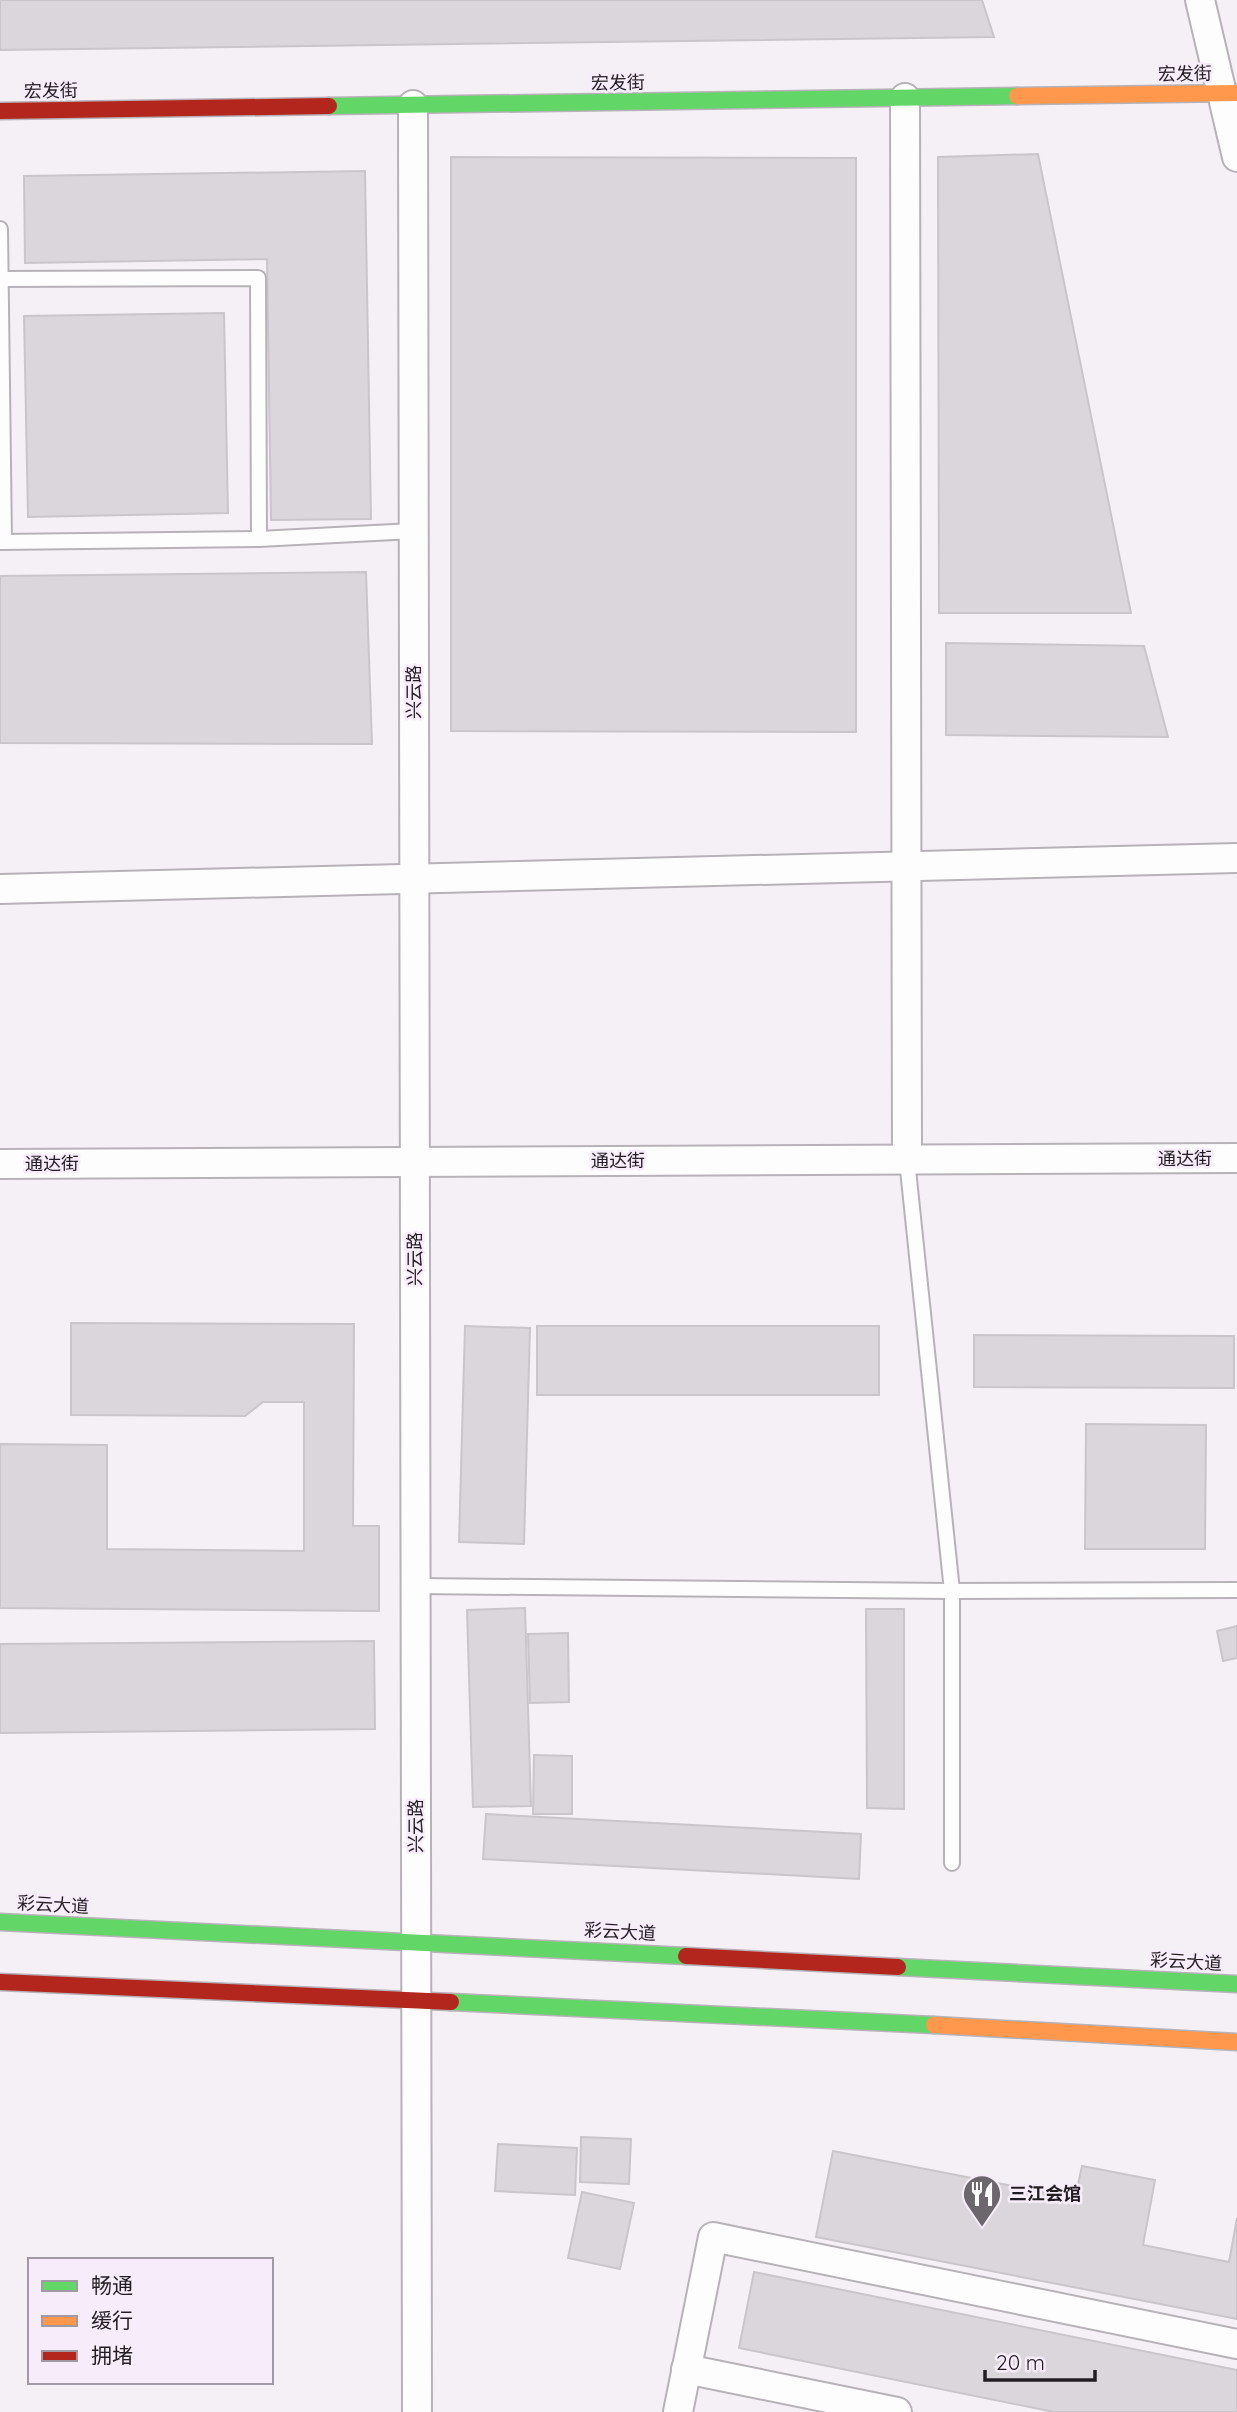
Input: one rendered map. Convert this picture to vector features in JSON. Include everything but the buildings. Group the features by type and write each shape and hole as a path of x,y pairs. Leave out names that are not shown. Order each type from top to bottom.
{"main road":[{"name":"宏发街","path":"0,111 1229,93"},
{"name":"彩云大道","path":"0,1922 1237,1984"},
{"path":"0,1982 416,1999 1237,2042"}],"street":[{"path":"1200,0 1229,93 1237,157"},
{"path":"905,98 907,1160"},
{"name":"兴云路","path":"413,105 416,2412"},
{"path":"0,889 1237,858"},
{"name":"通达街","path":"0,1164 1237,1158"},
{"path":"678,2412 713,2237 1237,2344"},
{"path":"686,2369 897,2412"}],"lane":[{"path":"0,229 2,542 259,539 413,531"},
{"path":"0,279 258,278 259,539"},
{"path":"907,1160 952,1591 952,1863"},
{"path":"415,1586 952,1591 1237,1590"}],"traffic: fast":[{"path":"329,106 1017,96"},
{"path":"0,1922 686,1956"},
{"path":"898,1967 1237,1984"},
{"path":"451,2002 934,2025"}],"traffic: slow":[{"path":"1017,96 1237,93"},
{"path":"934,2025 1237,2042"}],"traffic: jam":[{"path":"0,111 329,106"},
{"path":"686,1956 898,1967"},
{"path":"0,1982 451,2002"}],"place":[{"name":"三江会馆","path":"982,2228"}]}
